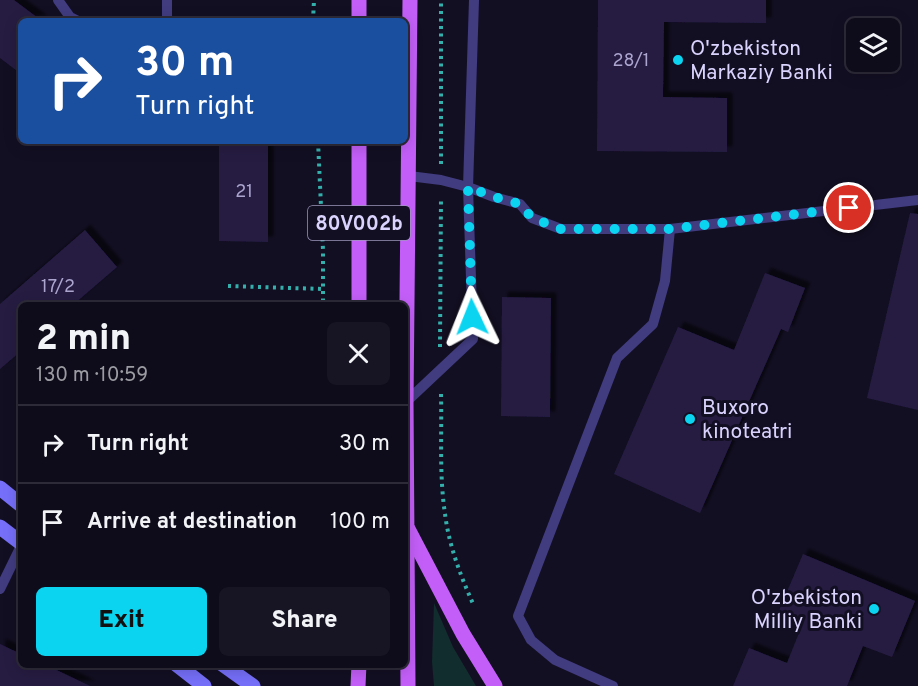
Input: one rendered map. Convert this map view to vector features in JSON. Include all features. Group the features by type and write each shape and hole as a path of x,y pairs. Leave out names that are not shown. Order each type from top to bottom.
{"main road":[{"path":"359,0 359,18"},
{"name":"80V002b","path":"407,302 410,0"},
{"name":"80V002b","path":"359,144 359,302"},
{"path":"0,488 18,503"},
{"path":"0,527 18,542"},
{"path":"408,530 463,633 495,686"},
{"path":"182,668 204,686"},
{"path":"228,668 253,686"},
{"path":"358,686 359,668"},
{"name":"80V002b","path":"408,668 408,686"}],"lane":[{"path":"58,0 72,18"},
{"path":"167,0 167,18"},
{"path":"408,400 473,339 468,187 474,0"},
{"path":"409,176 441,180 520,204 532,218 561,229 670,229 918,200"},
{"path":"613,686 555,660 531,640 518,616 617,358 653,324 665,281 670,229"},
{"path":"0,589 18,550"}],"path":[{"path":"313,18 314,0"},
{"path":"318,144 323,302"},
{"path":"228,286 323,289"}],"green space":[{"path":"434,603 453,647 476,686 434,686 432,662"}],"building":[{"path":"0,0 14,0 38,18 18,18 18,72 0,58"},
{"path":"598,0 766,0 766,23 664,22 663,97 727,98 727,152 597,151"},
{"path":"219,144 268,144 268,242 219,241"},
{"path":"910,213 918,214 918,410 867,398"},
{"path":"85,230 117,267 76,302 18,302 18,354 0,369 0,304"},
{"name":"Buxoro kinoteatri","path":"765,273 805,288 788,332 781,329 700,513 614,474 678,327 734,350"},
{"path":"502,297 551,298 550,417 501,416"},
{"path":"803,554 915,601 892,657 863,646 847,686 733,686 749,648 787,663 803,623 778,613"},
{"path":"0,644 18,653 18,668 52,668 90,686 0,686"}],"place":[{"name":"O'zbekiston Markaziy Banki","path":"678,60"},
{"name":"Buxoro kinoteatri","path":"690,419"},
{"name":"O'zbekiston Milliy Banki","path":"874,609"}],"route":[{"path":"472,317 468,187 520,204 532,218 561,229 670,229 849,208"}]}
